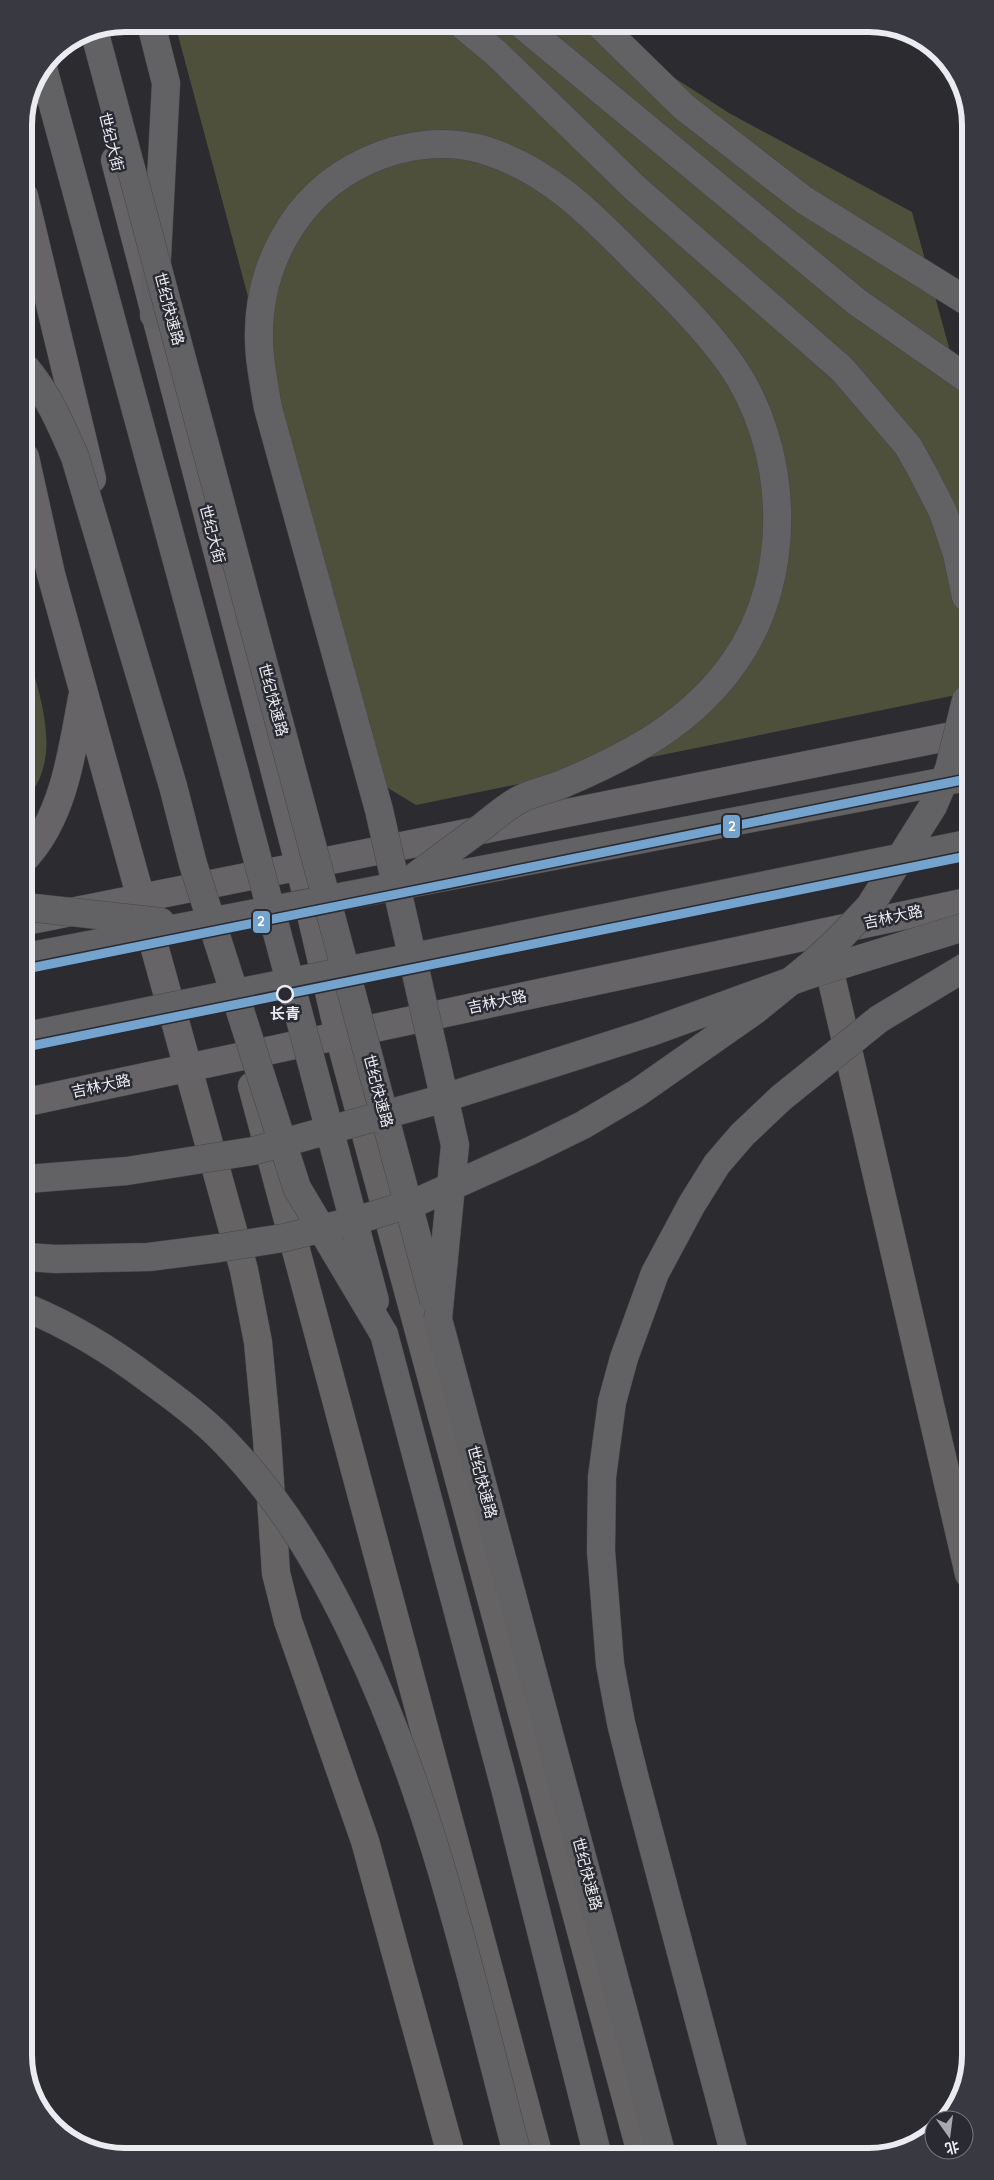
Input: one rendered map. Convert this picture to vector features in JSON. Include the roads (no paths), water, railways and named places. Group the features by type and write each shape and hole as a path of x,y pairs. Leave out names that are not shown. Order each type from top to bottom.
{"highway":[{"path":"153,32 166,83 154,315"},
{"path":"471,32 496,53 636,189 842,369 908,446 922,470 943,512 957,554 962,577"},
{"path":"531,33 857,302 962,375"},
{"path":"608,33 684,107 804,200 962,298"},
{"name":"世纪快速路","path":"96,37 660,2148"},
{"path":"46,77 506,1792 596,2148"},
{"path":"405,884 518,800 560,786 626,756 665,732 690,712 727,672 737,659 749,637 770,580 776,542 776,496 760,419 730,363 696,322 604,227 565,191 526,168 504,158 482,150 454,145 406,147 384,154 334,179 293,221 275,253 262,299 260,330 260,354 268,408 379,810 455,1145 438,1319"},
{"path":"33,377 56,413 75,457 173,786 193,864 298,1188 384,1334"},
{"path":"32,1257 56,1259 150,1257 284,1238 342,1224 419,1201 530,1151 590,1120 683,1062 754,1011 819,958 870,906 933,806 949,769 962,716"},
{"path":"33,956 962,778"},
{"path":"33,1035 962,845"},
{"path":"33,908 188,925"},
{"path":"32,1179 127,1171 253,1151 438,1100 648,1033 805,976 962,928"},
{"path":"733,2148 635,1780 621,1723 610,1664 601,1551 602,1477 612,1402 624,1358 655,1273 688,1211 717,1164 742,1135 781,1098 879,1019 962,969"},
{"path":"32,1311 124,1360 191,1412 224,1441 249,1469 282,1509 311,1552 367,1665 404,1753 446,1884 516,2148"}],"main road":[{"name":"世纪大街","path":"85,42 154,315 300,867 339,1036"},
{"path":"33,233 191,888 244,1056"},
{"path":"33,492 51,574 188,1068"},
{"path":"33,849 40,840 60,797 74,744 83,689"},
{"path":"33,920 962,734"},
{"name":"吉林大路","path":"32,1101 962,903"}],"street":[{"path":"821,932 962,1544"},
{"path":"339,1036 639,2148"},
{"path":"244,1056 537,2148"},
{"path":"188,1068 244,1270 258,1342 267,1438 276,1573 288,1621 365,1841 449,2147"}],"place":[{"name":"长青","path":"285,994"}]}
